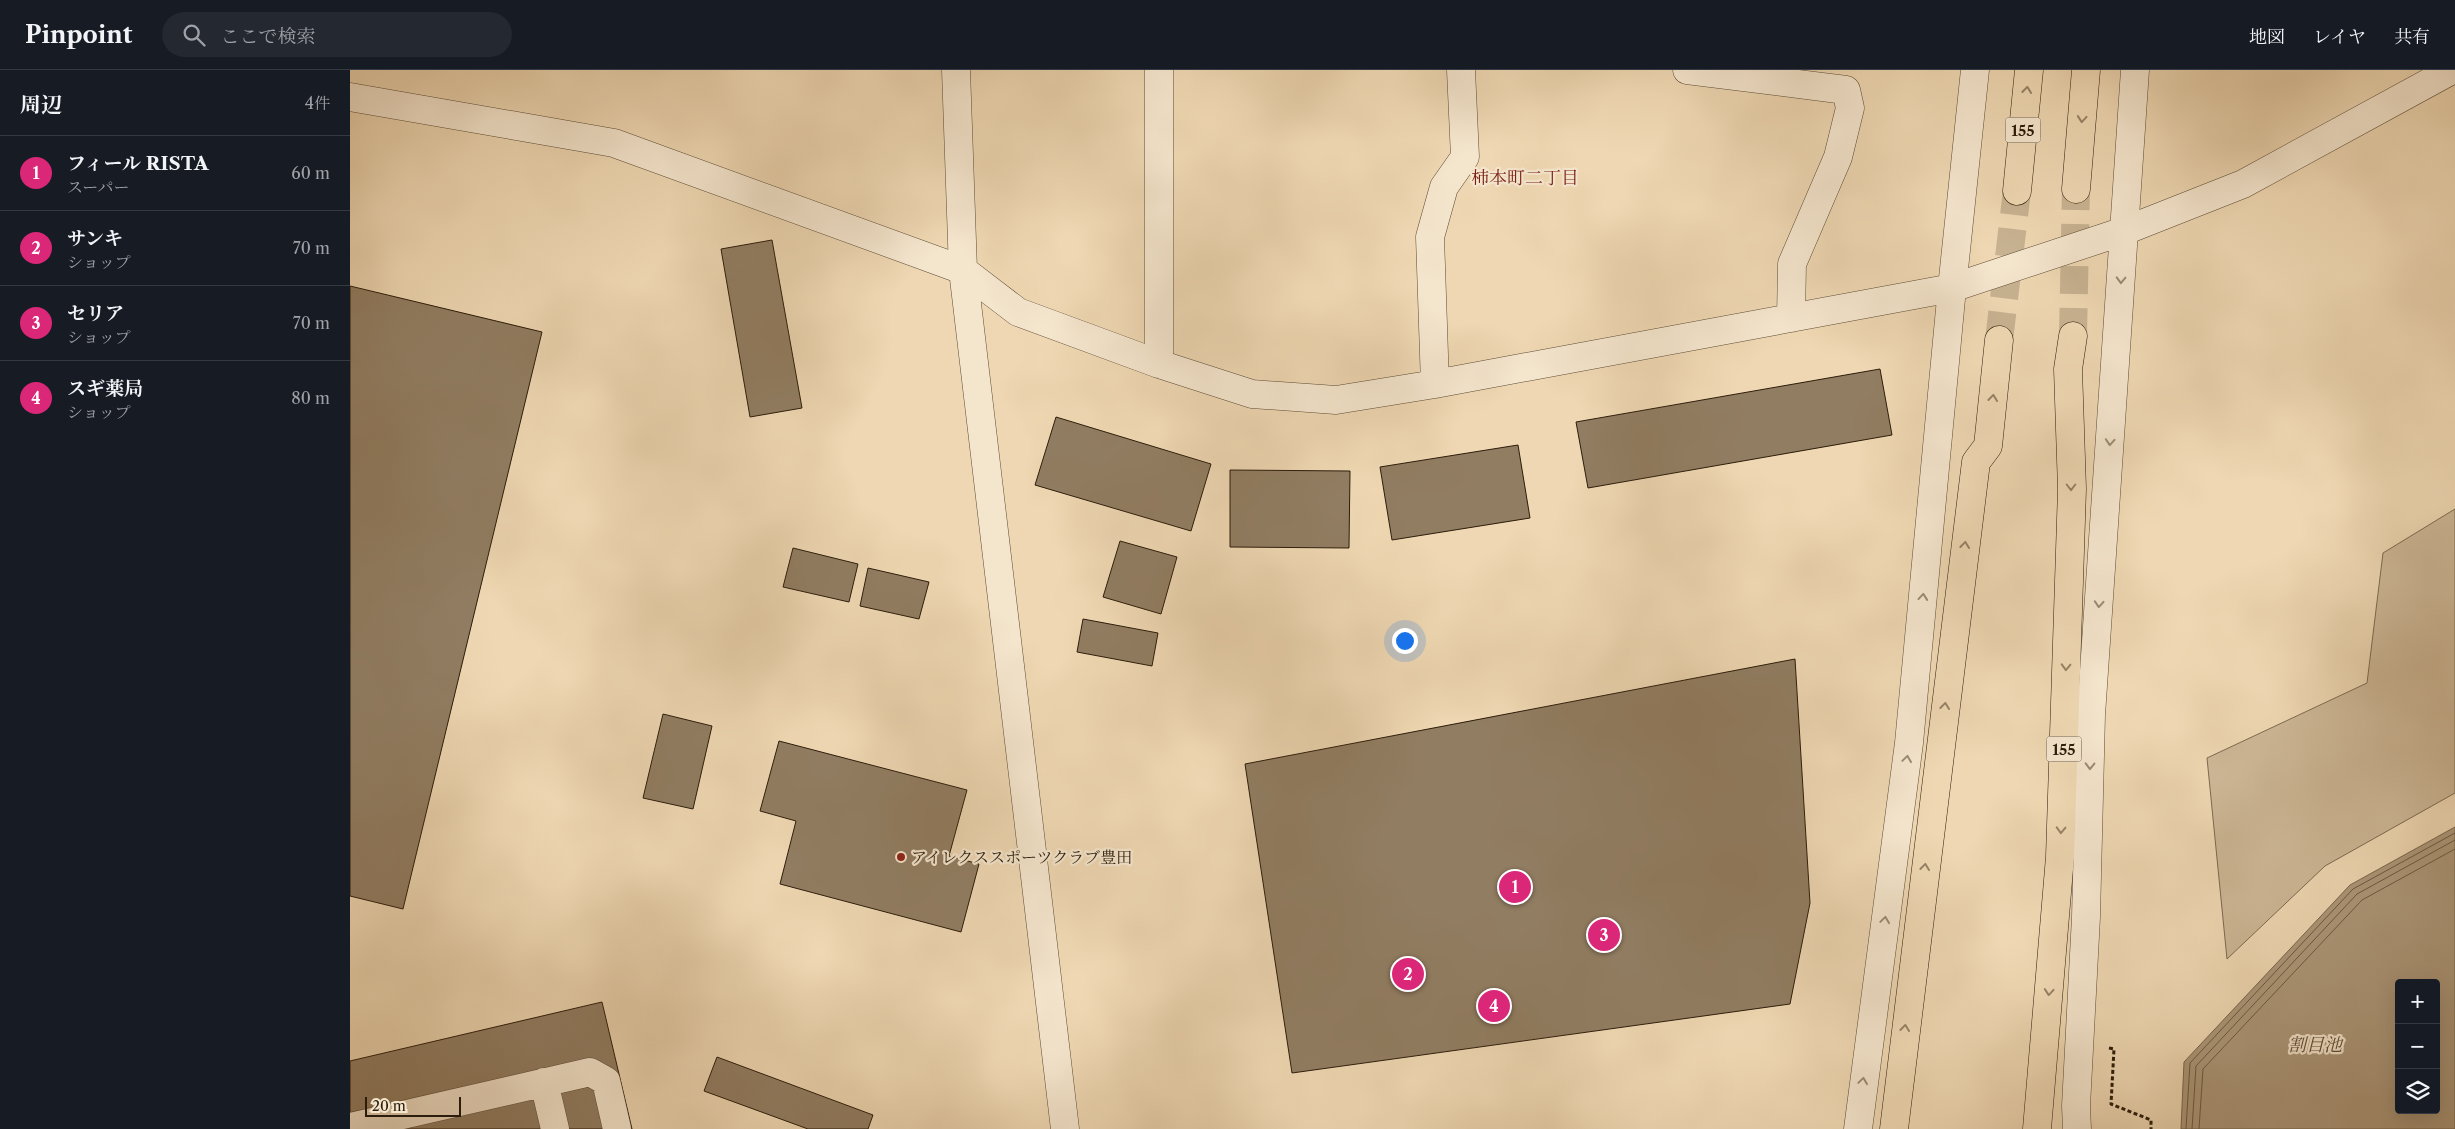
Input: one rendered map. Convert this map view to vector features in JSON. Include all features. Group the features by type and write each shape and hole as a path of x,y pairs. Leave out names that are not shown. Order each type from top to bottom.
{"highway":[{"name":"155","path":"2017,191 2029,70"},
{"path":"2076,189 2086,70"},
{"name":"155","path":"2037,1129 2060,857 2072,489 2068,369 2073,336"},
{"path":"1894,1129 1976,462 1988,446 1999,340"}],"street":[{"path":"956,70 963,270 1065,1129"},
{"path":"1159,70 1159,364"},
{"path":"1435,384 1430,236 1444,187 1464,157 1461,70"},
{"path":"1687,70 1846,90 1850,108 1838,157 1792,264 1791,318"},
{"path":"1858,1129 1909,742 1952,288 1975,70"},
{"path":"2078,1129 2076,1106 2086,917 2091,715 2135,70"},
{"path":"350,97 614,143 963,270 1018,312 1159,364 1252,394 1336,400 1435,384 1952,288 2124,231 2243,184 2452,70"},
{"path":"350,1127 590,1072 606,1081 616,1129"},
{"path":"544,1082 555,1129"}],"path":[{"path":"2106,1048 2114,1049 2111,1104 2152,1120 2150,1129"}],"shaded area":[{"path":"2455,509 2455,793 2325,866 2227,959 2207,758 2367,683 2383,553"}],"water":[{"name":"割目池","path":"2455,827 2455,1129 2181,1129 2184,1062 2350,885"}],"building":[{"path":"772,240 802,408 750,417 721,249"},
{"path":"350,286 542,332 403,909 350,896"},
{"path":"1880,369 1892,435 1588,488 1576,422"},
{"path":"1056,417 1211,464 1191,531 1035,485"},
{"path":"1518,445 1530,518 1392,540 1380,467"},
{"path":"1230,470 1350,471 1349,548 1230,547"},
{"path":"1120,541 1177,557 1161,614 1103,597"},
{"path":"793,548 858,564 849,602 783,587"},
{"path":"868,568 929,582 919,619 860,606"},
{"path":"1083,619 1158,633 1152,666 1077,652"},
{"path":"1795,659 1810,903 1790,1004 1292,1073 1245,764"},
{"path":"663,714 712,726 693,809 643,798"},
{"path":"779,741 967,790 949,856 979,864 961,932 780,884 796,821 760,811"},
{"path":"602,1002 632,1129 350,1129 350,1061"},
{"path":"717,1057 873,1115 868,1129 808,1129 704,1091"}],"tunnel":[{"path":"2073,336 2076,189"},
{"path":"1999,340 2017,191"}],"place":[{"name":"アイレクススポーツクラブ豊田","path":"901,857"},
{"name":"フィール RISTA","path":"1515,887"},
{"name":"セリア","path":"1604,935"},
{"name":"サンキ","path":"1408,974"},
{"name":"スギ薬局","path":"1494,1006"}],"district":[{"name":"柿本町二丁目","path":"1525,178"}]}
